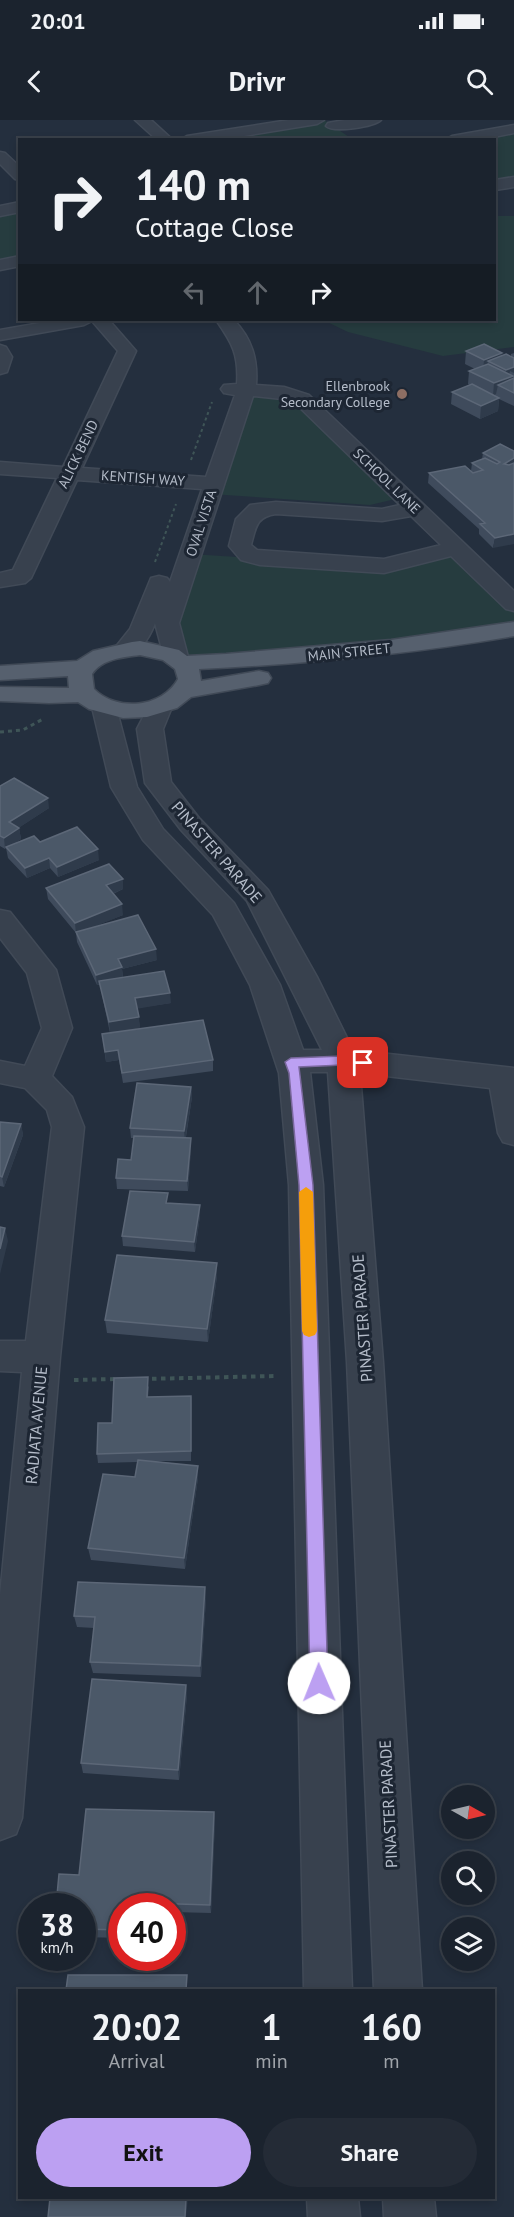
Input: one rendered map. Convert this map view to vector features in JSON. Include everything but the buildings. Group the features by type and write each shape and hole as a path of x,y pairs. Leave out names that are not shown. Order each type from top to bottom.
{"main road":[{"name":"MAIN STREET","path":"180,660 267,659 372,651 514,629"},
{"name":"MAIN STREET","path":"172,699 225,682 371,668 514,646"},
{"path":"0,694 94,700 122,710 141,711 172,699 190,682 189,672 180,660 154,649 126,649 108,652 94,659 84,668 80,677 80,686 94,700"},
{"path":"0,674 84,668"}],"street":[{"path":"142,120 164,138"},
{"path":"200,138 317,120"},
{"path":"328,123 374,120"},
{"path":"507,120 514,124"},
{"path":"328,123 349,138"},
{"path":"463,138 514,129"},
{"path":"496,185 514,182"},
{"path":"0,211 18,207"},
{"path":"0,265 18,261"},
{"path":"0,335 78,321"},
{"name":"ALICK BEND","path":"0,580 16,578 23,573 68,473 128,351 101,321"},
{"name":"OVAL VISTA","path":"126,649 141,631 230,391 248,369 245,350 239,334 226,321"},
{"path":"0,351 3,357 0,368"},
{"name":"SCHOOL LANE","path":"230,391 284,393 302,399 514,604"},
{"name":"KENTISH WAY","path":"0,468 198,482"},
{"name":"OVAL VISTA","path":"180,660 167,623 198,482"},
{"path":"416,509 382,515 266,508 258,510 248,519 240,546 249,555 260,558 384,566 456,548"},
{"name":"PINASTER PARADE","path":"172,699 150,729 158,783 190,824 258,896 343,1060 365,1362 398,1989"},
{"name":"PINASTER PARADE","path":"94,700 124,787 153,834 224,910 265,985 295,1073 306,1185 328,1989"},
{"path":"0,919 41,970 57,1028 17,1076"},
{"path":"291,1062 343,1060 509,1078 514,1133"},
{"name":"RADIATA AVENUE","path":"0,1818 41,1369 68,1127 61,1105 17,1076"},
{"path":"0,1356 41,1369"},
{"path":"333,2199 334,2217"},
{"path":"409,2199 410,2217"}],"path":[{"path":"318,388 347,392"},
{"path":"151,572 198,482 230,391"},
{"path":"0,732 14,733 30,729 42,721 48,710 49,696"},
{"path":"41,1369 122,1379"},
{"path":"134,1379 311,1375"}],"green space":[{"path":"324,120 351,138 200,138"},
{"path":"514,129 514,182 496,185 496,138 463,138"},
{"path":"18,207 18,261 0,265 0,211"},
{"path":"496,216 514,216 514,347 443,356 348,332 325,321 496,321"},
{"path":"246,390 284,393 404,497 370,505 211,494"},
{"path":"456,548 514,604 514,629 184,663 170,642 191,554 371,566"}],"slow traffic":[{"path":"306,1192 309,1331"}],"place":[{"name":"Ellenbrook Secondary College","path":"402,394"}],"route":[{"path":"319,1683 306,1185 295,1073 291,1062 343,1060 363,1063"}]}
